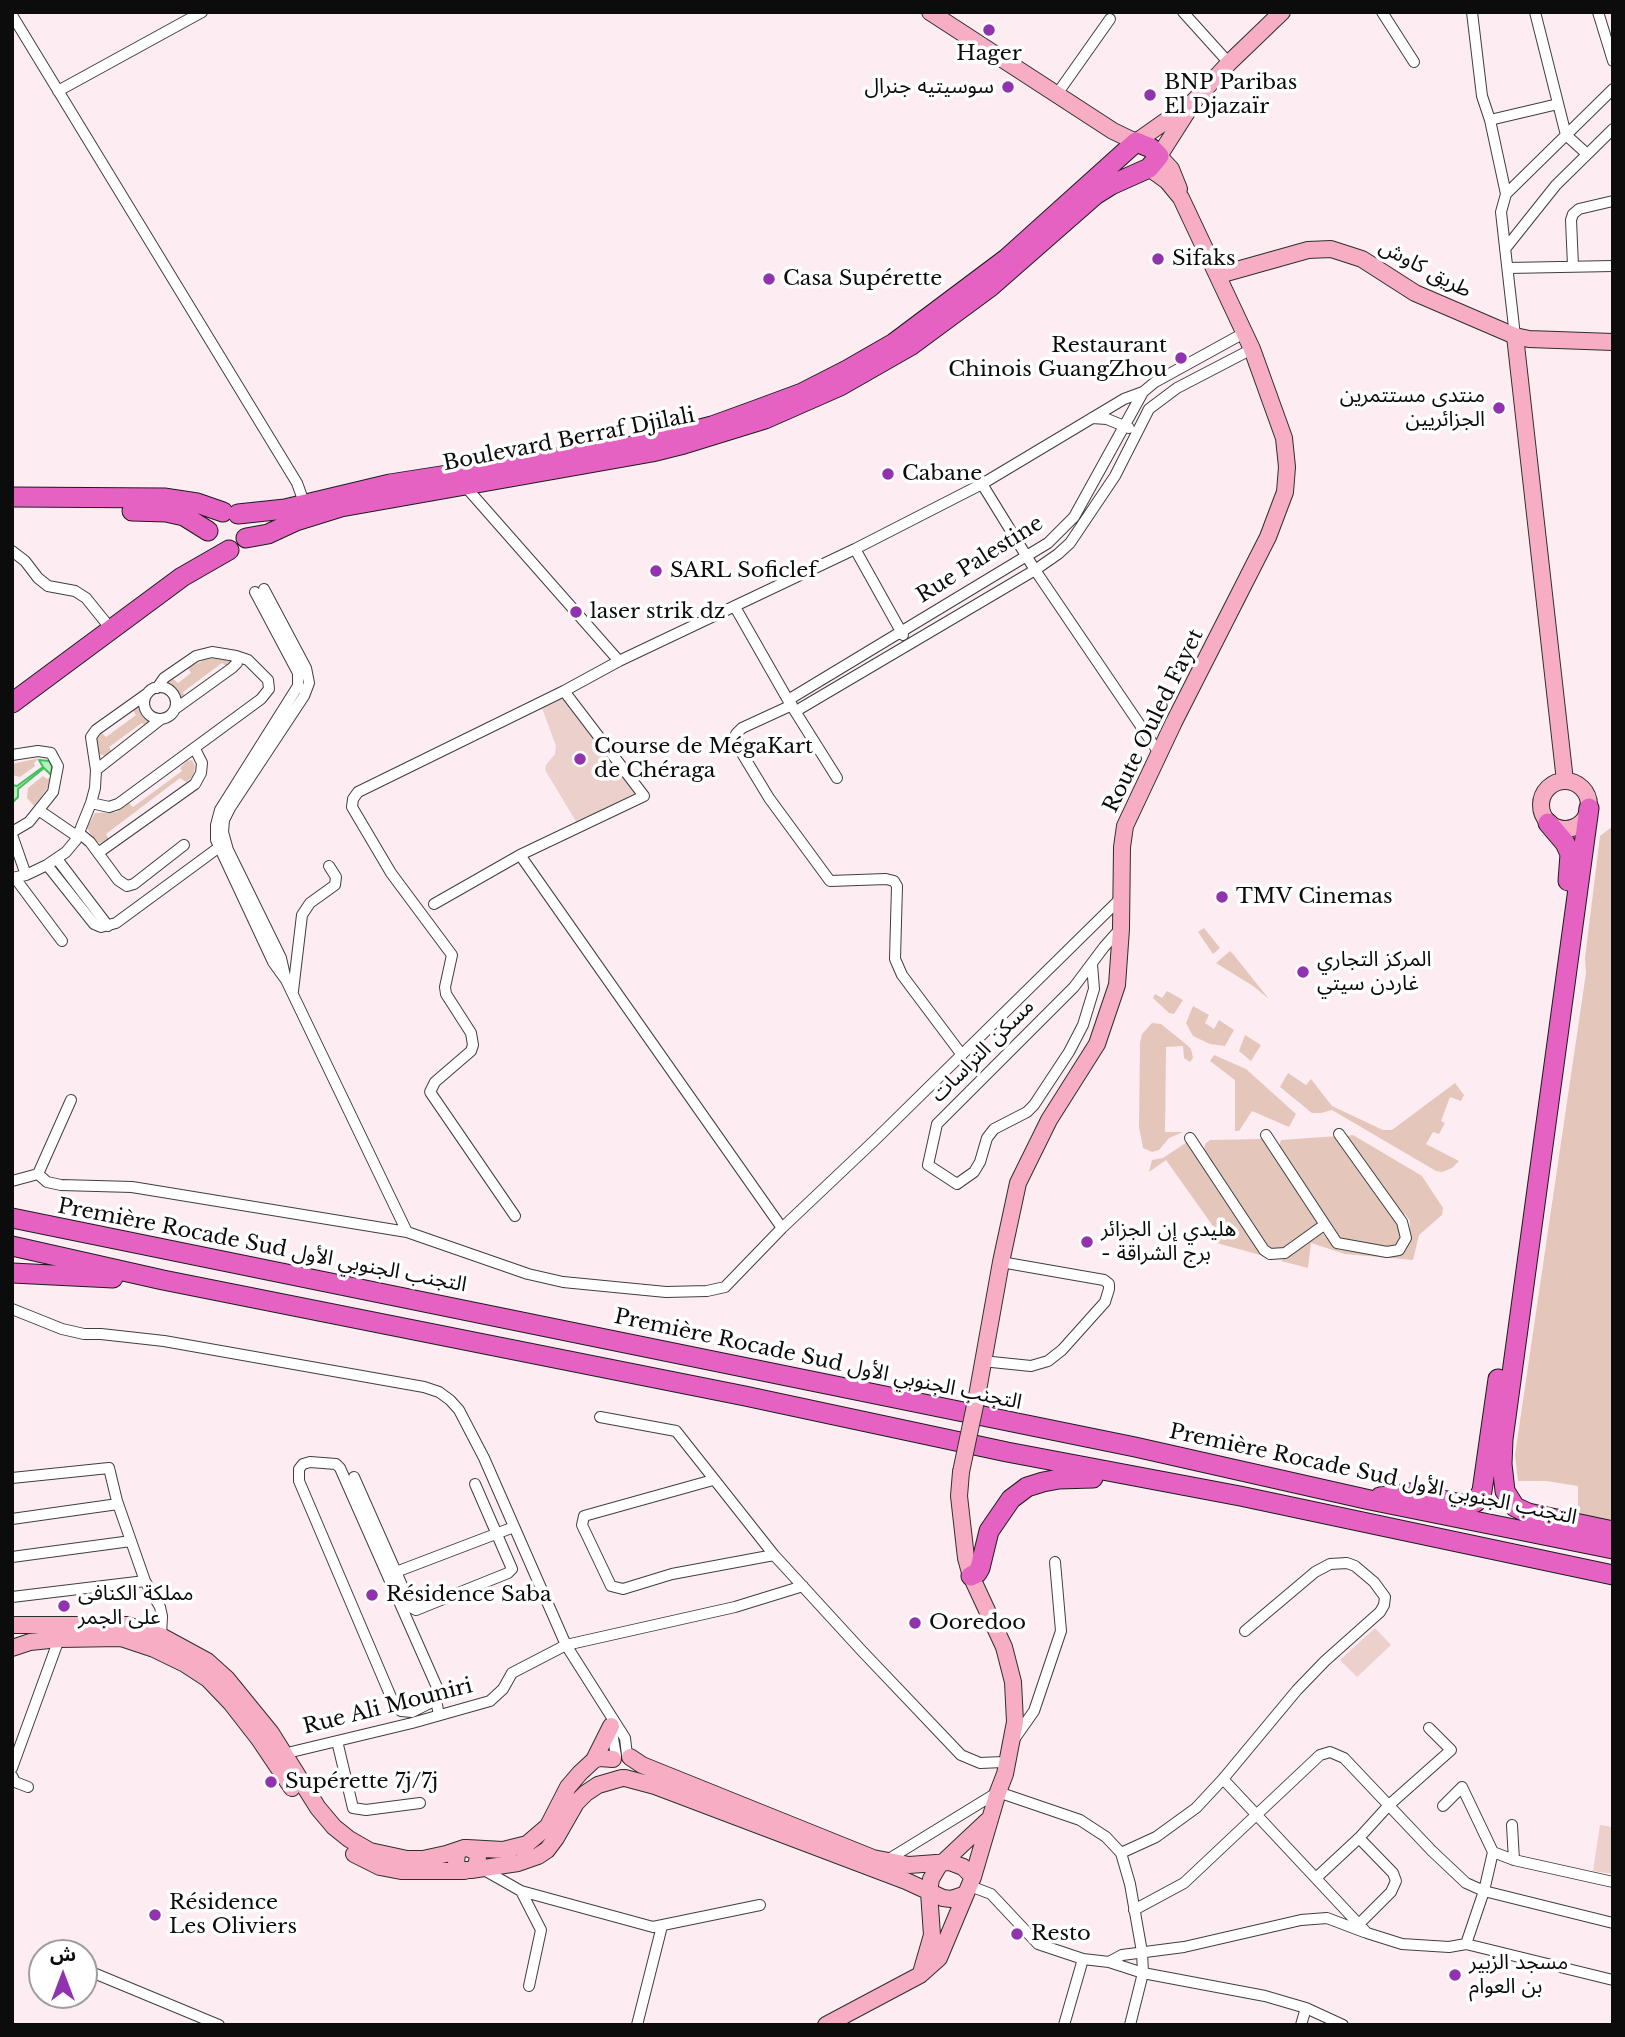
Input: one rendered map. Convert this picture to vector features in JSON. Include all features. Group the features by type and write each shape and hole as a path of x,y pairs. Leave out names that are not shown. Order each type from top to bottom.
{"highway":[{"name":"Boulevard Berraf Djilali","path":"231,513 274,511 390,484 589,454 674,437 802,393 894,343 937,312 1006,259 1136,142"},
{"path":"1136,142 1146,145 1154,162"},
{"name":"Boulevard Berraf Djilali","path":"246,538 268,534 303,518 341,507 684,444 765,419 841,386 910,346 950,318 1096,195 1154,162"},
{"path":"12,497 164,498 197,503 231,513 247,527 246,538 239,546 182,577 12,703"},
{"path":"12,510 166,512 184,516 208,531 215,545 229,550"},
{"path":"208,531 211,521 231,513"},
{"path":"1370,1500 1411,1493 1465,1505 1473,1504 1482,1491 1511,1334 1589,808"},
{"path":"1548,823 1565,843 1570,854 1570,866 1511,1334 1502,1464 1505,1490 1515,1507 1528,1513 1613,1531"},
{"name":"Première Rocade Sud التجنب الجنوبي الأول","path":"12,1218 1135,1447 1370,1500 1613,1549"},
{"path":"12,1246 163,1280 560,1358 1007,1452 1240,1496 1613,1576"},
{"path":"12,1273 163,1280"},
{"path":"971,1576 980,1568 989,1531 998,1515 1011,1499 1027,1488 1059,1479 1140,1478"},
{"path":"1431,1536 1613,1584"}],"street":[{"path":"58,91 202,12"},
{"path":"930,12 1106,126 1136,142 1194,101"},
{"path":"1183,12 1229,63"},
{"path":"1154,162 1194,101 1282,12"},
{"path":"1382,12 1414,62"},
{"path":"1472,12 1482,96 1506,194 1501,212 1565,781"},
{"path":"1535,12 1566,135 1586,153"},
{"path":"1598,12 1613,61"},
{"path":"12,15 297,483 305,505"},
{"path":"1057,93 1110,19"},
{"path":"1506,194 1613,89"},
{"path":"1490,120 1559,104"},
{"path":"1106,126 1119,157"},
{"path":"1505,249 1556,185 1613,129"},
{"name":"Route Ouled Fayet","path":"826,2025 920,1975 943,1951 970,1886 1009,1759 1015,1702 1010,1666 971,1576 960,1520 959,1496 961,1472 1018,1183 1049,1120 1097,1044 1109,1014 1117,985 1125,827 1158,754 1268,537 1285,492 1287,467 1284,438 1252,349 1181,198 1154,162"},
{"path":"1573,266 1573,214 1579,209 1613,201"},
{"name":"طريق كاوش","path":"1219,275 1308,250 1331,249 1362,259 1415,293 1515,336 1529,339 1613,342"},
{"path":"1508,268 1613,266"},
{"name":"Rue Palestine","path":"792,705 901,632 1048,543 1073,517 1143,392 1244,333"},
{"name":"Rue Palestine","path":"792,705 908,645 1035,570 1070,543 1115,477 1149,410 1160,399 1252,349"},
{"path":"515,1216 430,1092 435,1082 471,1051 471,1033 446,994 452,955 391,873 352,807 358,792 564,691 619,661 855,549 982,484 1091,418 1143,392"},
{"path":"1091,418 1107,419 1137,431"},
{"path":"982,484 1035,570 1158,754"},
{"path":"464,485 619,661"},
{"path":"855,549 908,645"},
{"path":"12,551 48,586 75,592 86,598 111,629"},
{"path":"286,980 281,958 228,850 223,832 226,814 304,696 309,683 306,668 260,591 298,673 298,687 220,810 215,833 218,848 273,962 293,993 407,1232"},
{"path":"734,607 837,778"},
{"path":"91,803 108,807 118,804 249,710 269,689 268,680 248,660 236,656 218,652 195,656 164,678 144,701 146,710 152,717 161,719"},
{"path":"96,771 161,719 170,716 175,709 232,668 238,660 236,656"},
{"path":"18,877 52,862 71,847 78,835 91,803 96,771 90,740 93,733 153,690 167,689 174,695 175,709"},
{"path":"433,904 520,855 644,796 564,691"},
{"path":"792,705 736,734 740,750 769,798 830,881 894,881 897,886 895,959 902,975 962,1055"},
{"path":"98,853 195,784 202,763 195,749"},
{"path":"12,755 38,751 51,753 58,766 52,792 40,811 12,834 18,877 62,942"},
{"path":"1565,781 1580,786 1589,800 1589,808 1582,822 1563,829 1548,823 1543,816 1541,800 1550,786 1565,781"},
{"path":"40,811 86,838 123,884 131,886 184,845"},
{"path":"52,862 93,924 101,927 108,926 218,848"},
{"path":"520,855 782,1228"},
{"path":"293,993 302,915 310,903 335,885 337,880 329,866"},
{"path":"38,1174 47,1182 61,1185 132,1187 407,1232 528,1274 563,1282 689,1293 725,1287 782,1228 1120,899"},
{"name":"مسكن التراسات","path":"1092,964 1094,989 1083,1025 1069,1052 1034,1105 1027,1112 994,1129 987,1138 974,1172 957,1184 928,1165 937,1124 1074,987 1092,964 1121,929"},
{"path":"38,1174 71,1100"},
{"path":"1266,1135 1333,1240 1342,1246 1395,1252 1402,1248 1406,1238 1402,1222 1339,1133"},
{"path":"1190,1138 1270,1254 1285,1253 1324,1225"},
{"path":"12,1181 38,1174"},
{"path":"982,1362 1031,1366 1048,1361 1062,1350 1105,1302 1109,1289 1109,1284 1104,1280 1001,1262"},
{"path":"12,1309 62,1329 84,1334 164,1341 439,1392 450,1400 463,1416 566,1645 610,1722 622,1757 634,1764 634,1771 623,1778 598,1785 586,1793 576,1803 547,1850 538,1856 473,1870 401,1871 380,1867 342,1847 324,1832 231,1703 208,1678 185,1664 154,1649 121,1638 60,1639 12,1648"},
{"path":"600,1416 676,1431 774,1555 961,1755 980,1763 1003,1762 1009,1759"},
{"path":"303,1464 336,1464 340,1468 440,1694 436,1700 412,1712 401,1711 394,1704 299,1481 299,1469 303,1464"},
{"path":"12,1478 109,1468 118,1504 145,1581 160,1607 161,1636"},
{"path":"354,1477 412,1608 419,1609 510,1572 511,1563 475,1484"},
{"path":"713,1480 584,1516 582,1525 611,1586 623,1589 672,1574 774,1555"},
{"path":"12,1519 118,1504"},
{"path":"396,1572 514,1527"},
{"path":"12,1557 131,1541"},
{"path":"1013,1741 1034,1711 1061,1630 1055,1562"},
{"path":"1121,1853 1156,1837 1196,1808 1297,1690 1380,1612 1385,1597 1374,1582 1355,1566 1338,1562 1315,1572 1245,1631"},
{"path":"12,1597 145,1581"},
{"name":"Rue Ali Mouniri","path":"283,1754 490,1701 503,1689 512,1673 566,1645 735,1607 803,1586"},
{"path":"12,1625 120,1625 161,1636 206,1661 227,1679 254,1710 318,1808 334,1827 370,1851 389,1857 422,1859 466,1848 514,1849 533,1840 548,1826 568,1787 594,1760 610,1722"},
{"path":"12,1768 60,1639"},
{"path":"436,1700 439,1715"},
{"path":"1316,1878 1359,1838 1389,1805 1451,1750 1429,1728"},
{"path":"337,1741 353,1808 366,1810 420,1803"},
{"path":"1134,1910 1184,1882 1320,1755 1330,1752 1344,1758 1466,1883 1484,1891 1613,1923"},
{"path":"594,1760 622,1757 884,1861 909,1865 943,1862 963,1867 970,1886 991,1894 1038,1944 1083,1959 1109,1962 1143,1973 1265,1996 1306,2008 1343,2025"},
{"path":"12,1776 15,1782 28,1787"},
{"path":"623,1778 655,1786 951,1899 970,1886"},
{"path":"1223,1779 1367,1933"},
{"path":"1443,1806 1461,1787 1493,1852 1484,1891 1466,1944"},
{"path":"884,1861 998,1792 1080,1820 1106,1838 1121,1853 1130,1884 1143,1973 1130,2025"},
{"path":"920,1975 932,1936 929,1892 934,1872 990,1818"},
{"path":"1512,1825 1514,1860"},
{"path":"1359,1838 1393,1873 1396,1881 1391,1892 1359,1924"},
{"path":"466,1848 475,1851 478,1858 477,1866 473,1870"},
{"path":"1493,1852 1514,1860 1613,1882"},
{"path":"473,1870 521,1891 653,1927 760,1905"},
{"path":"521,1891 541,1930 528,1986"},
{"path":"1109,1962 1122,1955 1184,1947 1301,1920 1327,1918 1402,1944 1449,1947 1466,1944 1613,1980"},
{"path":"637,2025 662,1926"},
{"path":"1063,2025 1083,1959"},
{"path":"98,1975 219,2025"},
{"path":"1301,2025 1306,2008"}],"shaded area":[{"path":"215,658 231,661 226,666 222,663 183,692 186,698 180,701 174,688 166,684 173,679 178,683 191,673 188,668"},
{"name":"Course de MégaKart de Chéraga","path":"562,696 635,793 577,823 545,770 555,754 556,746 542,708"},
{"path":"139,705 142,716 151,722 146,726 142,723 109,747 112,752 105,756 99,754 95,740 99,735 102,733 106,737 136,715 133,710"},
{"path":"39,758 34,763 35,766 20,777 12,775 12,764"},
{"path":"39,760 49,761 52,766 51,775 44,768 18,789 18,797 12,803 12,785 17,786 43,767"},
{"path":"192,760 195,766 193,777 186,782 180,778 106,834 109,839 100,843 95,841 87,828 95,813 116,812 129,803 133,807 182,771 180,768"},
{"path":"43,776 47,779 53,776 34,806 27,798 28,788"},
{"path":"1613,826 1613,1521 1578,1516 1578,1486 1546,1481 1518,1481 1515,1455 1586,973 1585,958 1600,836"},
{"path":"1204,928 1220,948 1213,954 1198,932"},
{"path":"1230,951 1269,999 1216,963"},
{"path":"1167,991 1183,1000 1174,1014 1169,1013 1153,998 1155,994 1162,998"},
{"path":"1193,1006 1209,1015 1205,1023 1214,1029 1219,1020 1234,1030 1225,1046 1210,1044 1193,1036 1186,1023"},
{"path":"1152,1023 1161,1024 1187,1045 1193,1058 1190,1062 1184,1058 1183,1046 1166,1047 1165,1132 1183,1132 1169,1138 1159,1150 1152,1152 1143,1148 1139,1127 1140,1043 1142,1034"},
{"path":"1245,1035 1261,1045 1251,1061 1239,1051"},
{"path":"1214,1055 1246,1069 1296,1114 1289,1127 1252,1111 1239,1131 1235,1131 1235,1080 1210,1061"},
{"path":"1288,1073 1306,1085 1311,1079 1332,1106 1383,1130 1392,1130 1455,1083 1464,1095 1461,1101 1450,1097 1441,1121 1445,1123 1439,1134 1433,1132 1426,1144 1459,1161 1452,1168 1436,1171 1332,1110 1312,1113 1280,1087"},
{"path":"1353,1135 1422,1176 1443,1208 1442,1215 1419,1235 1413,1260 1345,1254 1311,1243 1308,1268 1281,1261 1322,1233 1338,1250 1380,1255 1401,1253 1409,1244 1410,1221 1405,1214 1403,1216 1347,1136"},
{"path":"1338,1136 1398,1224 1402,1235 1396,1246 1391,1248 1341,1241 1279,1147 1281,1140"},
{"path":"1262,1139 1321,1224 1284,1250 1270,1250 1204,1150 1205,1144 1210,1140"},
{"path":"1187,1142 1264,1256 1213,1242 1215,1229 1166,1160 1149,1172 1152,1160 1163,1158"},
{"path":"1375,1628 1391,1645 1357,1677 1340,1660"},
{"path":"1600,1825 1613,1827 1613,1874 1593,1871"}],"place":[{"name":"Hager","path":"989,30"},
{"name":"سوسيتيه جنرال","path":"1008,87"},
{"name":"BNP Paribas El Djazaïr","path":"1150,95"},
{"name":"Sifaks","path":"1158,259"},
{"name":"Casa Supérette","path":"769,279"},
{"name":"Restaurant Chinois GuangZhou","path":"1181,358"},
{"name":"منتدى مستتمرين الجزائريين","path":"1499,408"},
{"name":"Cabane","path":"888,474"},
{"name":"SARL Soficlef","path":"656,571"},
{"name":"laser strik dz","path":"576,612"},
{"name":"Course de MégaKart de Chéraga","path":"580,759"},
{"name":"TMV Cinemas","path":"1222,897"},
{"name":"المركز التجاري غاردن سيتي","path":"1303,972"},
{"name":"هليدي إن الجزائر - برج الشراقة","path":"1087,1242"},
{"name":"Résidence Saba","path":"372,1595"},
{"name":"مملكة الكنافى على الجمر","path":"64,1606"},
{"name":"Ooredoo","path":"915,1623"},
{"name":"Supérette 7j/7j","path":"271,1782"},
{"name":"Résidence Les Oliviers","path":"155,1915"},
{"name":"Resto","path":"1017,1934"},
{"name":"مسجد الزبير بن العوام","path":"1455,1975"}]}
